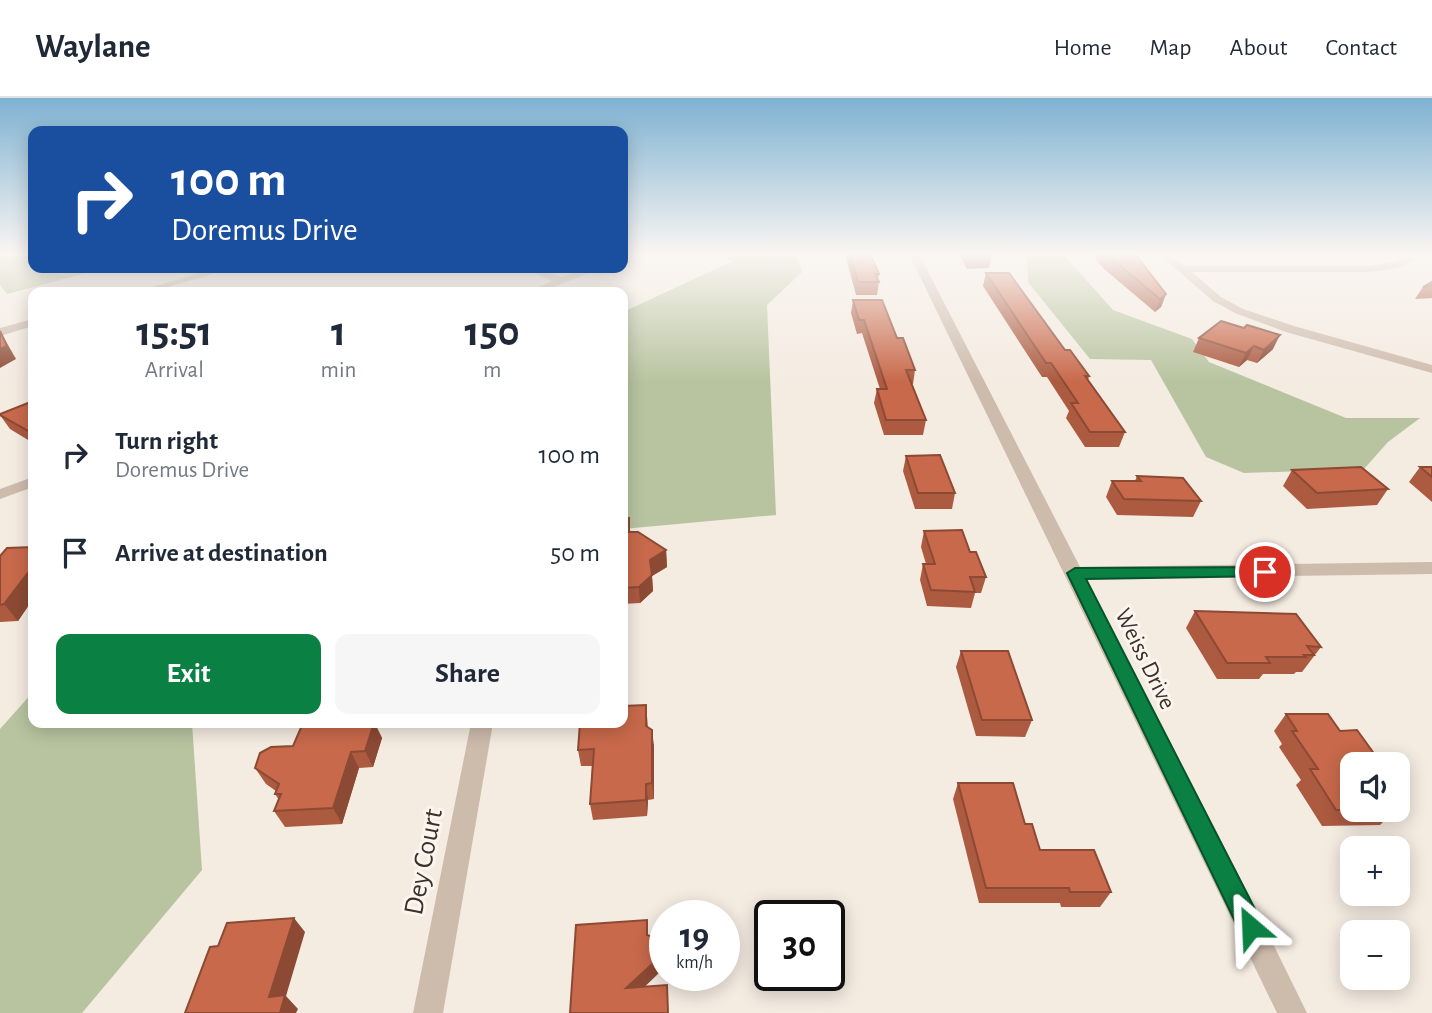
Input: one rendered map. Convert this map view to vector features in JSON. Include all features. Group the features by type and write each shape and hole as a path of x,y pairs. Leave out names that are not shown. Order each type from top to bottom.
{"street":[{"name":"Weiss Drive","path":"936,297 1292,1013"},
{"path":"1215,297 1248,315 1432,369"},
{"path":"0,332 28,324"},
{"path":"0,494 28,484"},
{"path":"1075,573 1432,568"},
{"name":"Dey Court","path":"428,1013 481,728"}],"green space":[{"path":"656,297 776,297 767,305 776,515 628,529 628,310"},
{"path":"1040,297 1101,297 1113,310 1192,339 1209,362 1346,418 1420,418 1388,442 1364,469 1244,473 1206,457 1151,360 1090,359"},
{"path":"28,698 28,728 192,728 202,870 82,1013 0,1013 0,729"}],"building":[{"path":"1002,297 1026,297 1065,350 1070,350 1089,376 1085,376 1125,432 1090,432 1071,403 1078,403 1051,363 1046,363"},
{"path":"853,300 882,300 897,338 903,338 915,370 906,370 926,420 886,420 877,389 887,389 864,320 859,320"},
{"path":"1221,321 1244,328 1247,325 1280,335 1264,350 1254,346 1246,353 1199,338"},
{"path":"0,331 7,346 0,349"},
{"path":"28,403 28,431 0,415"},
{"path":"940,455 955,493 918,493 906,456"},
{"path":"1361,467 1388,489 1317,493 1292,470"},
{"path":"1420,467 1432,467 1432,477"},
{"path":"1137,476 1183,478 1201,501 1124,499 1112,481 1141,481"},
{"path":"628,518 629,532 638,532 666,550 650,560 652,575 639,587 628,588"},
{"path":"962,530 970,552 976,552 986,577 970,577 975,592 931,590 923,564 935,564 924,531"},
{"path":"28,547 28,573 4,604 0,605 0,556 7,548"},
{"path":"1195,611 1296,614 1321,647 1307,646 1314,655 1304,655 1306,657 1266,657 1270,663 1227,663"},
{"path":"961,651 1008,651 1032,720 982,720"},
{"path":"646,705 646,726 652,730 652,783 646,784 646,800 590,804 594,749 578,750 580,728 628,728 628,706"},
{"path":"1286,714 1328,714 1340,731 1357,730 1373,752 1340,752 1340,810 1336,810 1310,769 1318,769 1292,731 1297,731"},
{"path":"301,728 372,728 365,751 351,752 333,808 274,811 281,794 275,794 279,784 255,768 260,753 271,747 293,746"},
{"path":"958,783 1013,783 1025,824 1032,824 1040,850 1094,850 1111,892 1070,892 1069,888 986,888"},
{"path":"294,918 269,997 285,995 280,1013 185,1013 210,947 218,946 227,923"},
{"path":"647,920 649,967 626,988 649,986 649,991 667,991 668,1013 570,1013 576,925"}],"route":[{"path":"1251,927 1075,573 1265,572"}]}
